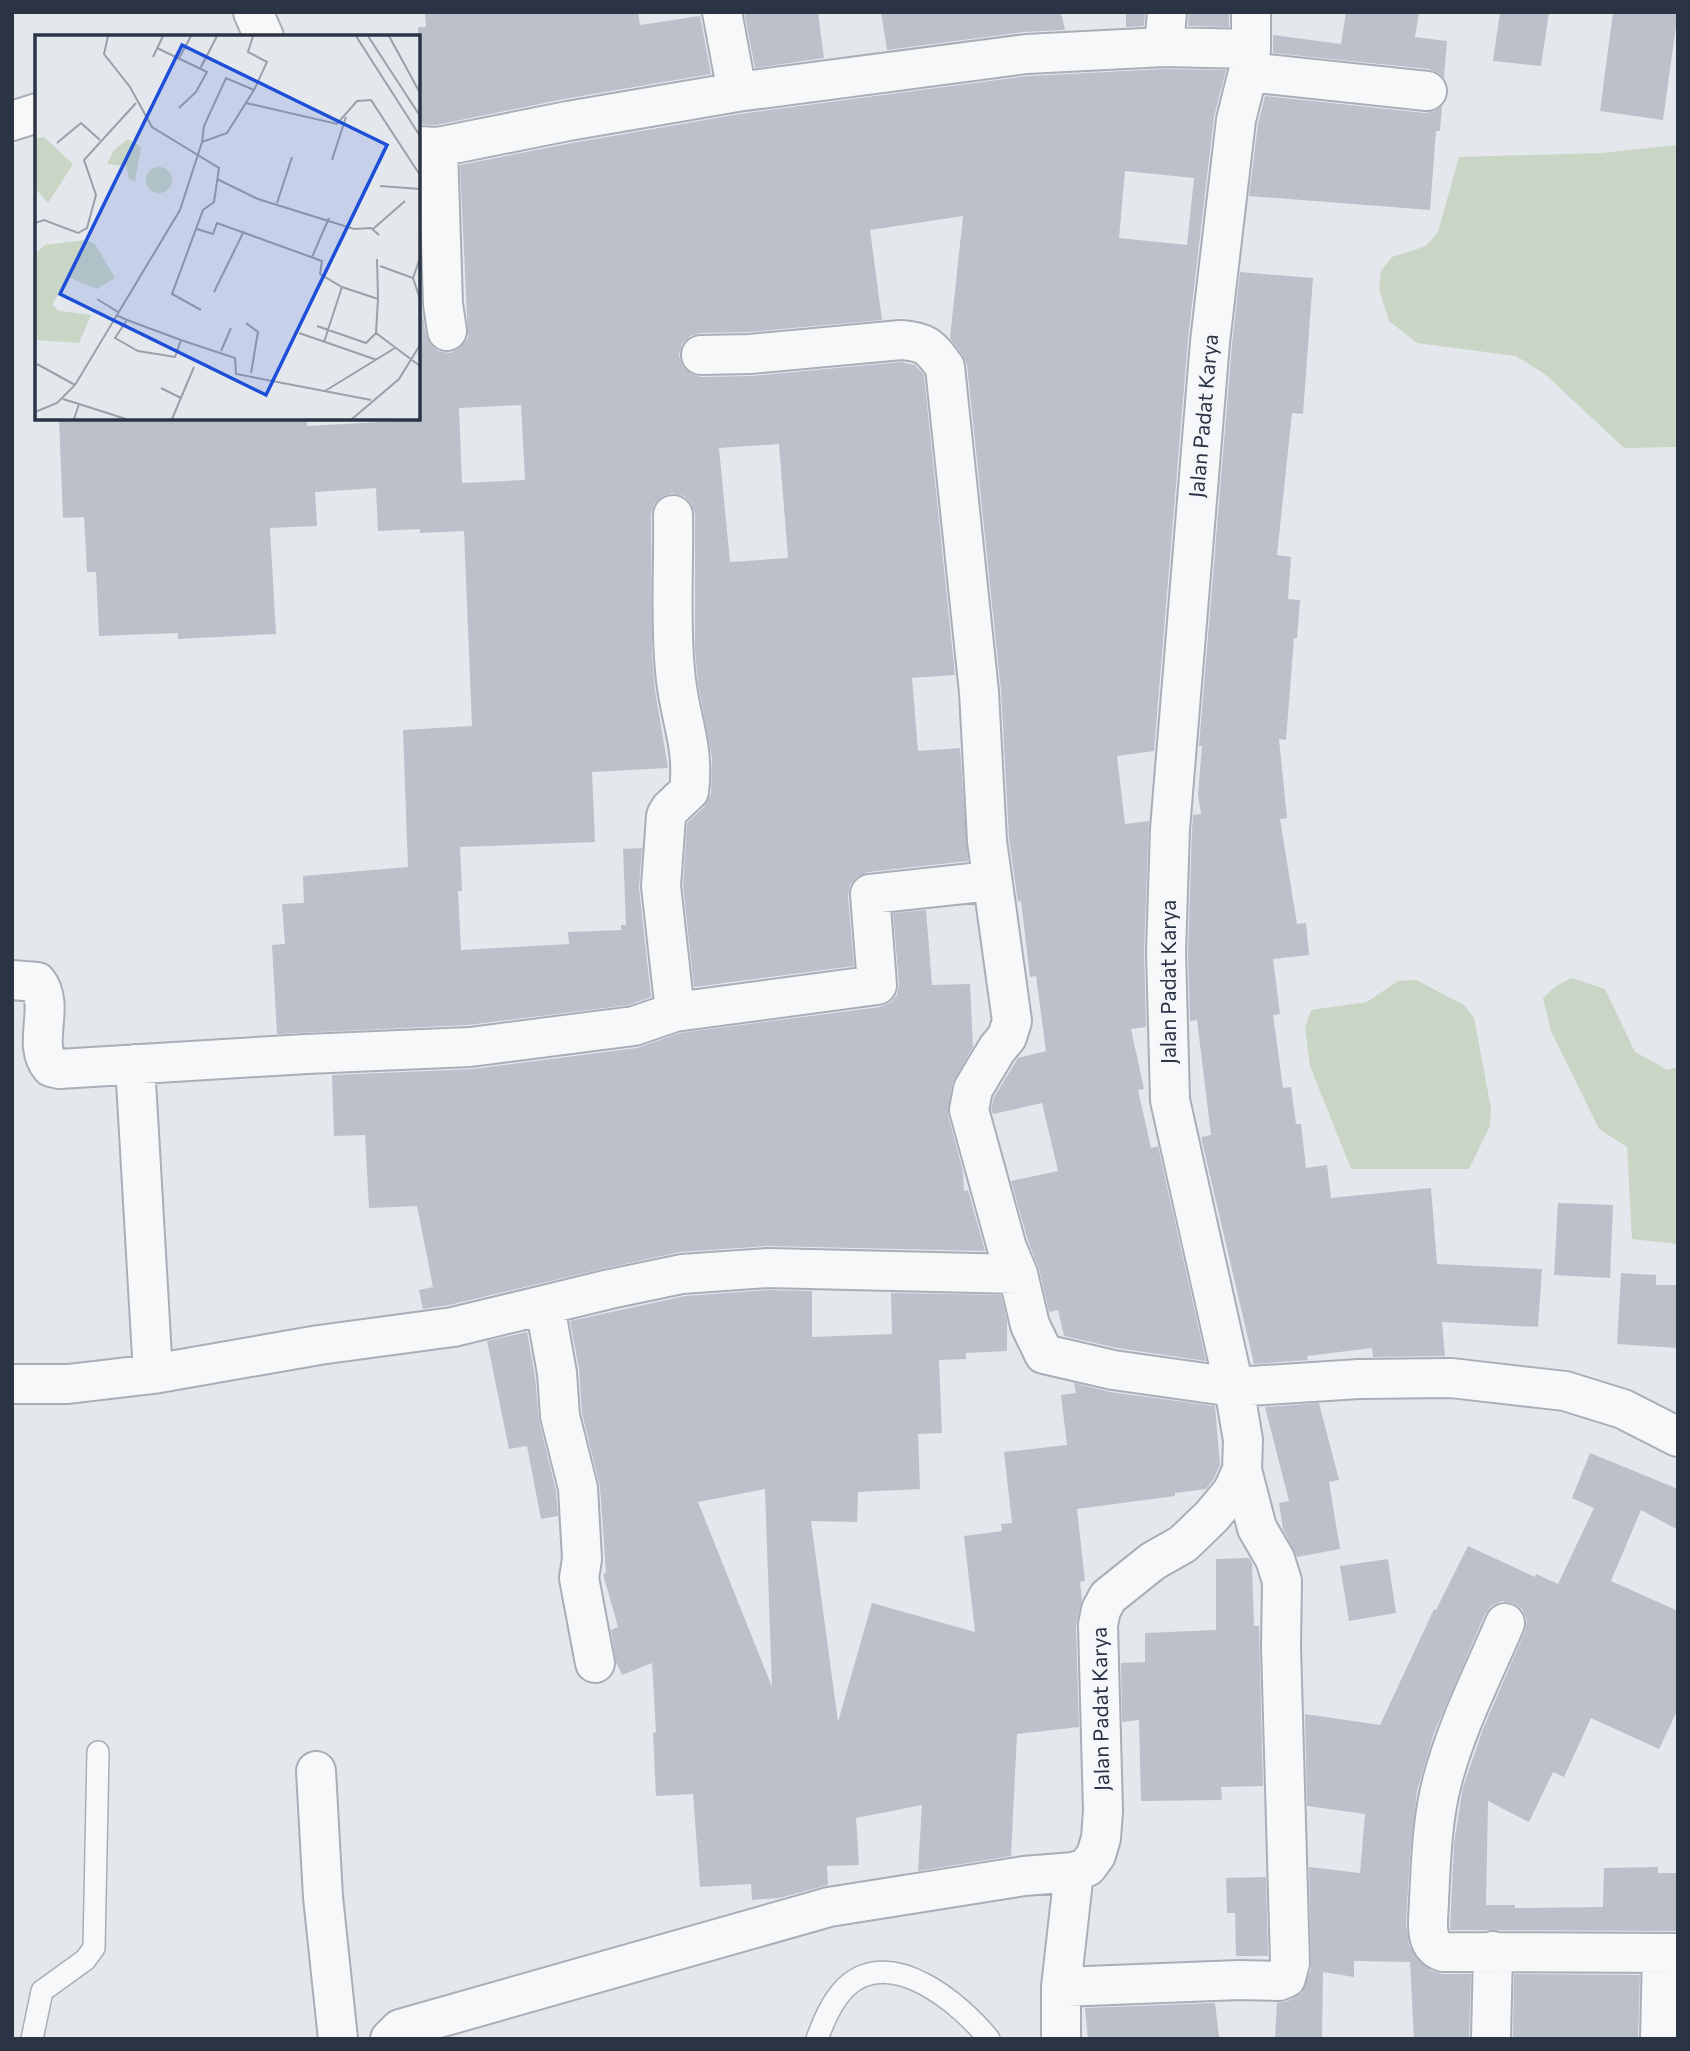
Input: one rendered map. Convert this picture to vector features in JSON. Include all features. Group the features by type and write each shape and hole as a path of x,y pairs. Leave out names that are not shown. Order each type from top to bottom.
{"street":[{"path":"253,12 263,35"},
{"path":"722,12 737,92"},
{"path":"447,331 428,146 737,92 1026,54 1165,30 1250,44 1427,92"},
{"name":"Jalan Padat Karya","path":"1074,1872 1087,1867 1096,1855 1101,1838 1103,1811 1098,1625 1101,1610 1108,1597 1128,1579 1182,1544 1212,1516 1232,1492 1242,1470 1243,1440 1234,1387 1170,1100 1166,952 1170,829 1210,342 1236,120 1250,44"},
{"path":"12,121 35,114"},
{"path":"701,355 750,354 901,340 918,341 930,347 945,367 979,692 984,811 991,881 1012,1021 1007,1037 973,1089 969,1110 1007,1248 1018,1274 1030,1325 1044,1354 1113,1370 1234,1387 1359,1379 1464,1379 1565,1391 1623,1409 1678,1437"},
{"path":"674,515 674,670 692,769 689,791 666,816 661,886 676,1012"},
{"path":"12,980 37,982 42,989 45,999 44,1053 51,1067 59,1069 470,1047 634,1026 676,1012 877,985 870,894 991,881"},
{"path":"135,1064 153,1374"},
{"path":"12,1384 68,1384 153,1374 319,1345 453,1328 682,1274 768,1268 1018,1274"},
{"path":"545,1307 557,1373 560,1416 578,1488 582,1559 579,1578 595,1664"},
{"path":"1061,1987 1279,1981 1288,1974 1290,1963 1281,1661 1282,1581 1275,1559 1257,1528 1242,1470"},
{"path":"1506,1623 1454,1743 1441,1784 1434,1826 1428,1934 1435,1949 1443,1952 1670,1953 1660,2039"},
{"path":"316,1771 323,1897 338,2039"},
{"path":"390,2039 400,2029 829,1907 1024,1876 1074,1872 1061,1987 1061,2039"},
{"path":"1491,2039 1493,1951"}],"lane":[{"path":"32,2039 42,1991 85,1961 94,1948 98,1752"},
{"path":"817,2039 826,2014 847,1986 870,1974 896,1973 930,1987 958,2007 989,2039"}],"green space":[{"path":"1678,145 1678,447 1624,448 1546,375 1516,356 1417,343 1389,321 1379,289 1381,271 1392,257 1426,246 1438,232 1459,157 1601,153"},
{"path":"1572,978 1605,989 1635,1052 1668,1070 1678,1067 1678,1244 1632,1239 1627,1147 1599,1129 1551,1031 1543,998 1556,986"},
{"path":"1416,980 1464,1005 1474,1018 1491,1108 1490,1126 1469,1169 1351,1169 1310,1066 1305,1028 1311,1010 1367,1002 1398,981"}],"building":[{"path":"425,12 638,12 640,25 700,16 711,74 564,99 436,125 420,124 418,27 426,27"},
{"path":"744,12 818,12 824,58 755,68"},
{"path":"881,12 1061,12 1065,30 1023,32 887,50"},
{"path":"1126,12 1145,12 1144,26 1126,27"},
{"path":"1189,12 1229,12 1229,27 1188,26"},
{"path":"1346,12 1419,12 1415,37 1447,41 1444,78 1429,69 1273,53 1273,35 1341,44"},
{"path":"1500,12 1549,12 1541,66 1493,61"},
{"path":"1613,12 1678,12 1663,120 1600,111"},
{"path":"1164,69 1226,70 1214,117 1188,339 1154,751 1117,756 1125,824 1149,821 1144,951 1146,1027 1131,1029 1144,1089 1138,1090 1151,1148 1158,1146 1206,1361 1117,1348 1064,1336 1058,1310 1049,1312 1039,1269 1011,1181 1058,1171 1042,1103 993,1114 991,1109 994,1097 1018,1058 1046,1051 1036,976 1030,977 1021,901 1018,902 1009,839 1001,690 967,365 950,338 963,216 870,230 882,320 749,332 700,333 690,336 682,344 679,355 683,367 691,374 701,377 752,376 901,362 915,365 924,375 955,675 912,678 918,751 960,748 968,861 868,872 857,877 850,885 848,896 854,966 694,987 683,886 687,823 704,807 711,794 712,758 698,683 695,649 695,514 691,503 684,496 672,493 663,496 654,504 651,515 652,652 655,690 668,768 592,772 595,842 460,847 462,891 458,891 461,950 569,944 568,932 621,930 621,925 626,925 623,849 642,848 639,888 651,997 629,1005 468,1025 277,1034 272,945 285,944 282,904 304,903 303,876 408,867 403,730 472,726 464,531 378,531 376,488 315,492 317,526 270,528 276,634 178,639 178,633 99,636 96,572 87,572 84,517 63,518 59,420 307,420 307,426 420,420 420,275 421,305 430,344 438,351 450,353 460,348 468,338 460,165 740,114 1028,76","holes":["1125,171 1194,178 1187,245 1119,238","521,405 525,480 462,483 459,408","779,444 788,558 730,562 719,448"]},
{"path":"1265,96 1425,113 1442,106 1440,131 1436,131 1430,210 1249,196 1258,124"},
{"path":"1240,272 1313,278 1303,414 1292,413 1277,555 1291,557 1288,599 1300,600 1297,638 1294,638 1286,740 1279,739 1287,818 1280,819 1297,924 1306,923 1309,955 1273,959 1280,1014 1273,1015 1283,1088 1291,1087 1296,1124 1301,1124 1306,1168 1327,1165 1331,1198 1431,1188 1437,1264 1542,1269 1538,1327 1442,1322 1445,1356 1373,1357 1372,1348 1307,1356 1308,1360 1254,1364 1201,1137 1211,1135 1197,1020 1190,1021 1188,952 1192,830 1193,815 1201,814 1198,795 1202,746 1199,746"},
{"path":"926,910 932,985 970,984 973,1047 952,1084 948,1115 963,1171 964,1191 968,1190 985,1251 768,1246 680,1252 423,1309 419,1290 433,1287 417,1206 369,1208 365,1135 334,1136 332,1075 473,1069 637,1048 680,1033 880,1007 891,1002 897,995 899,984 893,913"},
{"path":"1558,1203 1613,1205 1610,1278 1554,1275"},
{"path":"1621,1273 1656,1275 1656,1285 1678,1285 1678,1348 1617,1344"},
{"path":"768,1290 812,1291 812,1337 892,1334 891,1293 1001,1295 1007,1321 1007,1351 966,1353 966,1359 939,1360 942,1433 918,1434 920,1489 858,1492 857,1522 811,1521 838,1722 872,1603 975,1632 964,1536 1002,1531 1001,1524 1012,1523 1004,1452 1067,1445 1061,1395 1076,1393 1074,1383 1110,1392 1215,1406 1220,1465 1206,1489 1175,1493 1175,1496 1077,1509 1085,1581 1080,1582 1082,1600 1076,1626 1079,1727 1017,1734 1011,1856 918,1871 922,1805 856,1818 859,1865 827,1866 828,1885 779,1898 752,1900 751,1884 700,1887 693,1794 656,1796 652,1663 622,1675 616,1662 611,1630 618,1627 603,1574 606,1573 600,1487 582,1413 579,1369 570,1321 685,1296","holes":["765,1489 772,1687 698,1502"]},
{"path":"527,1332 539,1421 556,1491 558,1516 541,1519 527,1446 509,1449 487,1341"},
{"path":"1319,1403 1339,1480 1329,1482 1340,1549 1297,1557 1283,1529 1279,1503 1289,1501 1265,1407"},
{"path":"1590,1453 1678,1489 1678,1530 1641,1510 1611,1581 1678,1611 1678,1709 1659,1749 1591,1718 1564,1777 1553,1772 1529,1822 1488,1801 1486,1905 1515,1905 1515,1908 1603,1907 1604,1868 1658,1867 1658,1873 1678,1873 1678,1931 1450,1930 1454,1843 1463,1787 1527,1620 1522,1609 1513,1603 1502,1601 1491,1606 1485,1614 1434,1733 1417,1791 1410,1854 1406,1923 1409,1945 1420,1962 1432,1971 1443,1974 1471,1974 1469,2039 1414,2039 1410,1962 1354,1961 1354,1977 1323,1972 1322,2039 1275,2039 1277,2003 1288,2001 1302,1993 1311,1969 1309,1867 1360,1873 1365,1814 1307,1806 1305,1714 1380,1725 1434,1609 1436,1610 1468,1546 1535,1577 1536,1574 1558,1584 1594,1508 1572,1498"},
{"path":"1249,1558 1252,1563 1254,1626 1259,1626 1263,1786 1221,1787 1222,1800 1141,1801 1139,1720 1122,1722 1121,1663 1145,1662 1145,1633 1216,1630 1216,1559"},
{"path":"1388,1559 1396,1613 1349,1621 1340,1566"},
{"path":"1266,1877 1268,1956 1236,1956 1235,1913 1227,1913 1226,1878"},
{"path":"1514,1974 1640,1975 1638,2039 1513,2039"},
{"path":"1215,2003 1219,2037 1088,2039 1085,2008"}]}
